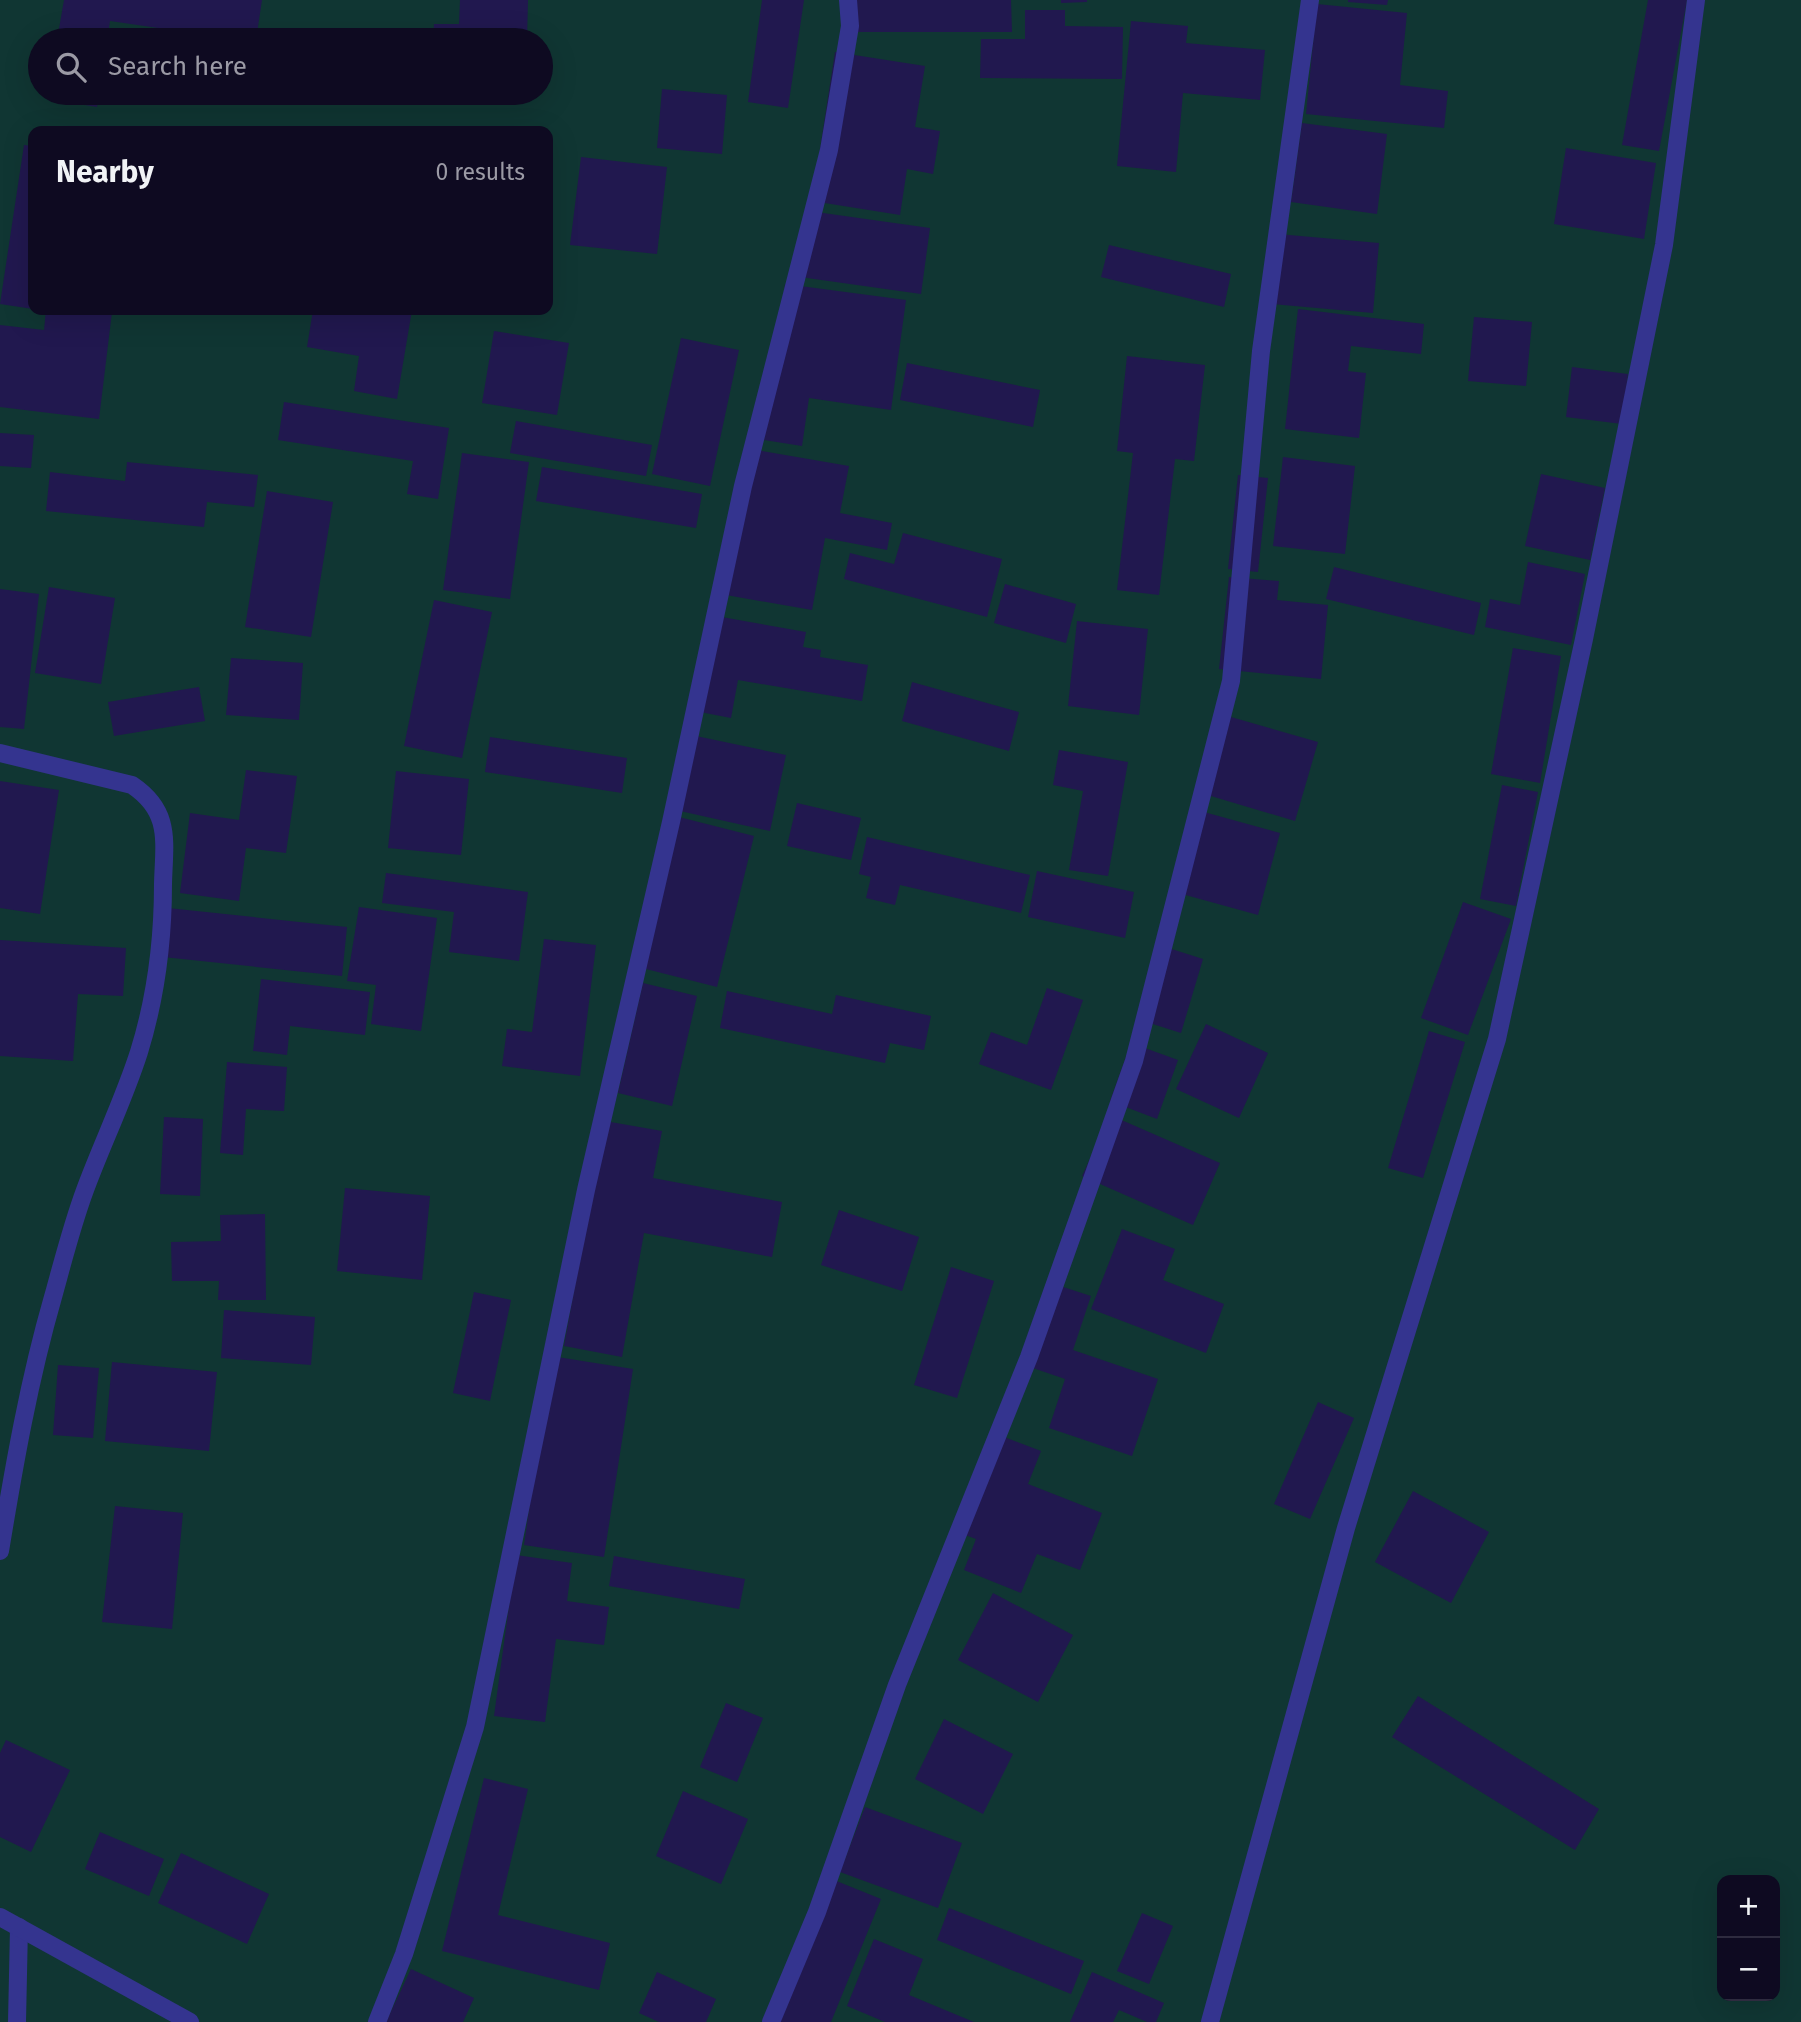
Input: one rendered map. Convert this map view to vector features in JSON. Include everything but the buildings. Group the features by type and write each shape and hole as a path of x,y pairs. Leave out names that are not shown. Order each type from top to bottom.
{"street":[{"path":"377,2022 404,1954 475,1727 586,1190 671,822 743,485 829,150 848,37 848,0"},
{"path":"771,2022 817,1912 897,1685 1029,1357 1134,1061 1231,681 1261,351 1310,0"},
{"path":"1210,2022 1346,1528 1497,1039 1581,652 1664,245 1696,0"},
{"path":"0,753 132,785 149,796 157,808 163,823 164,858 158,976 148,1018 123,1096 85,1191 52,1300 18,1446 0,1551"},
{"path":"0,1917 190,2022"},
{"path":"17,2022 19,1927"}],"green space":[{"path":"0,0 1801,0 1801,2022 0,2022"}]}
